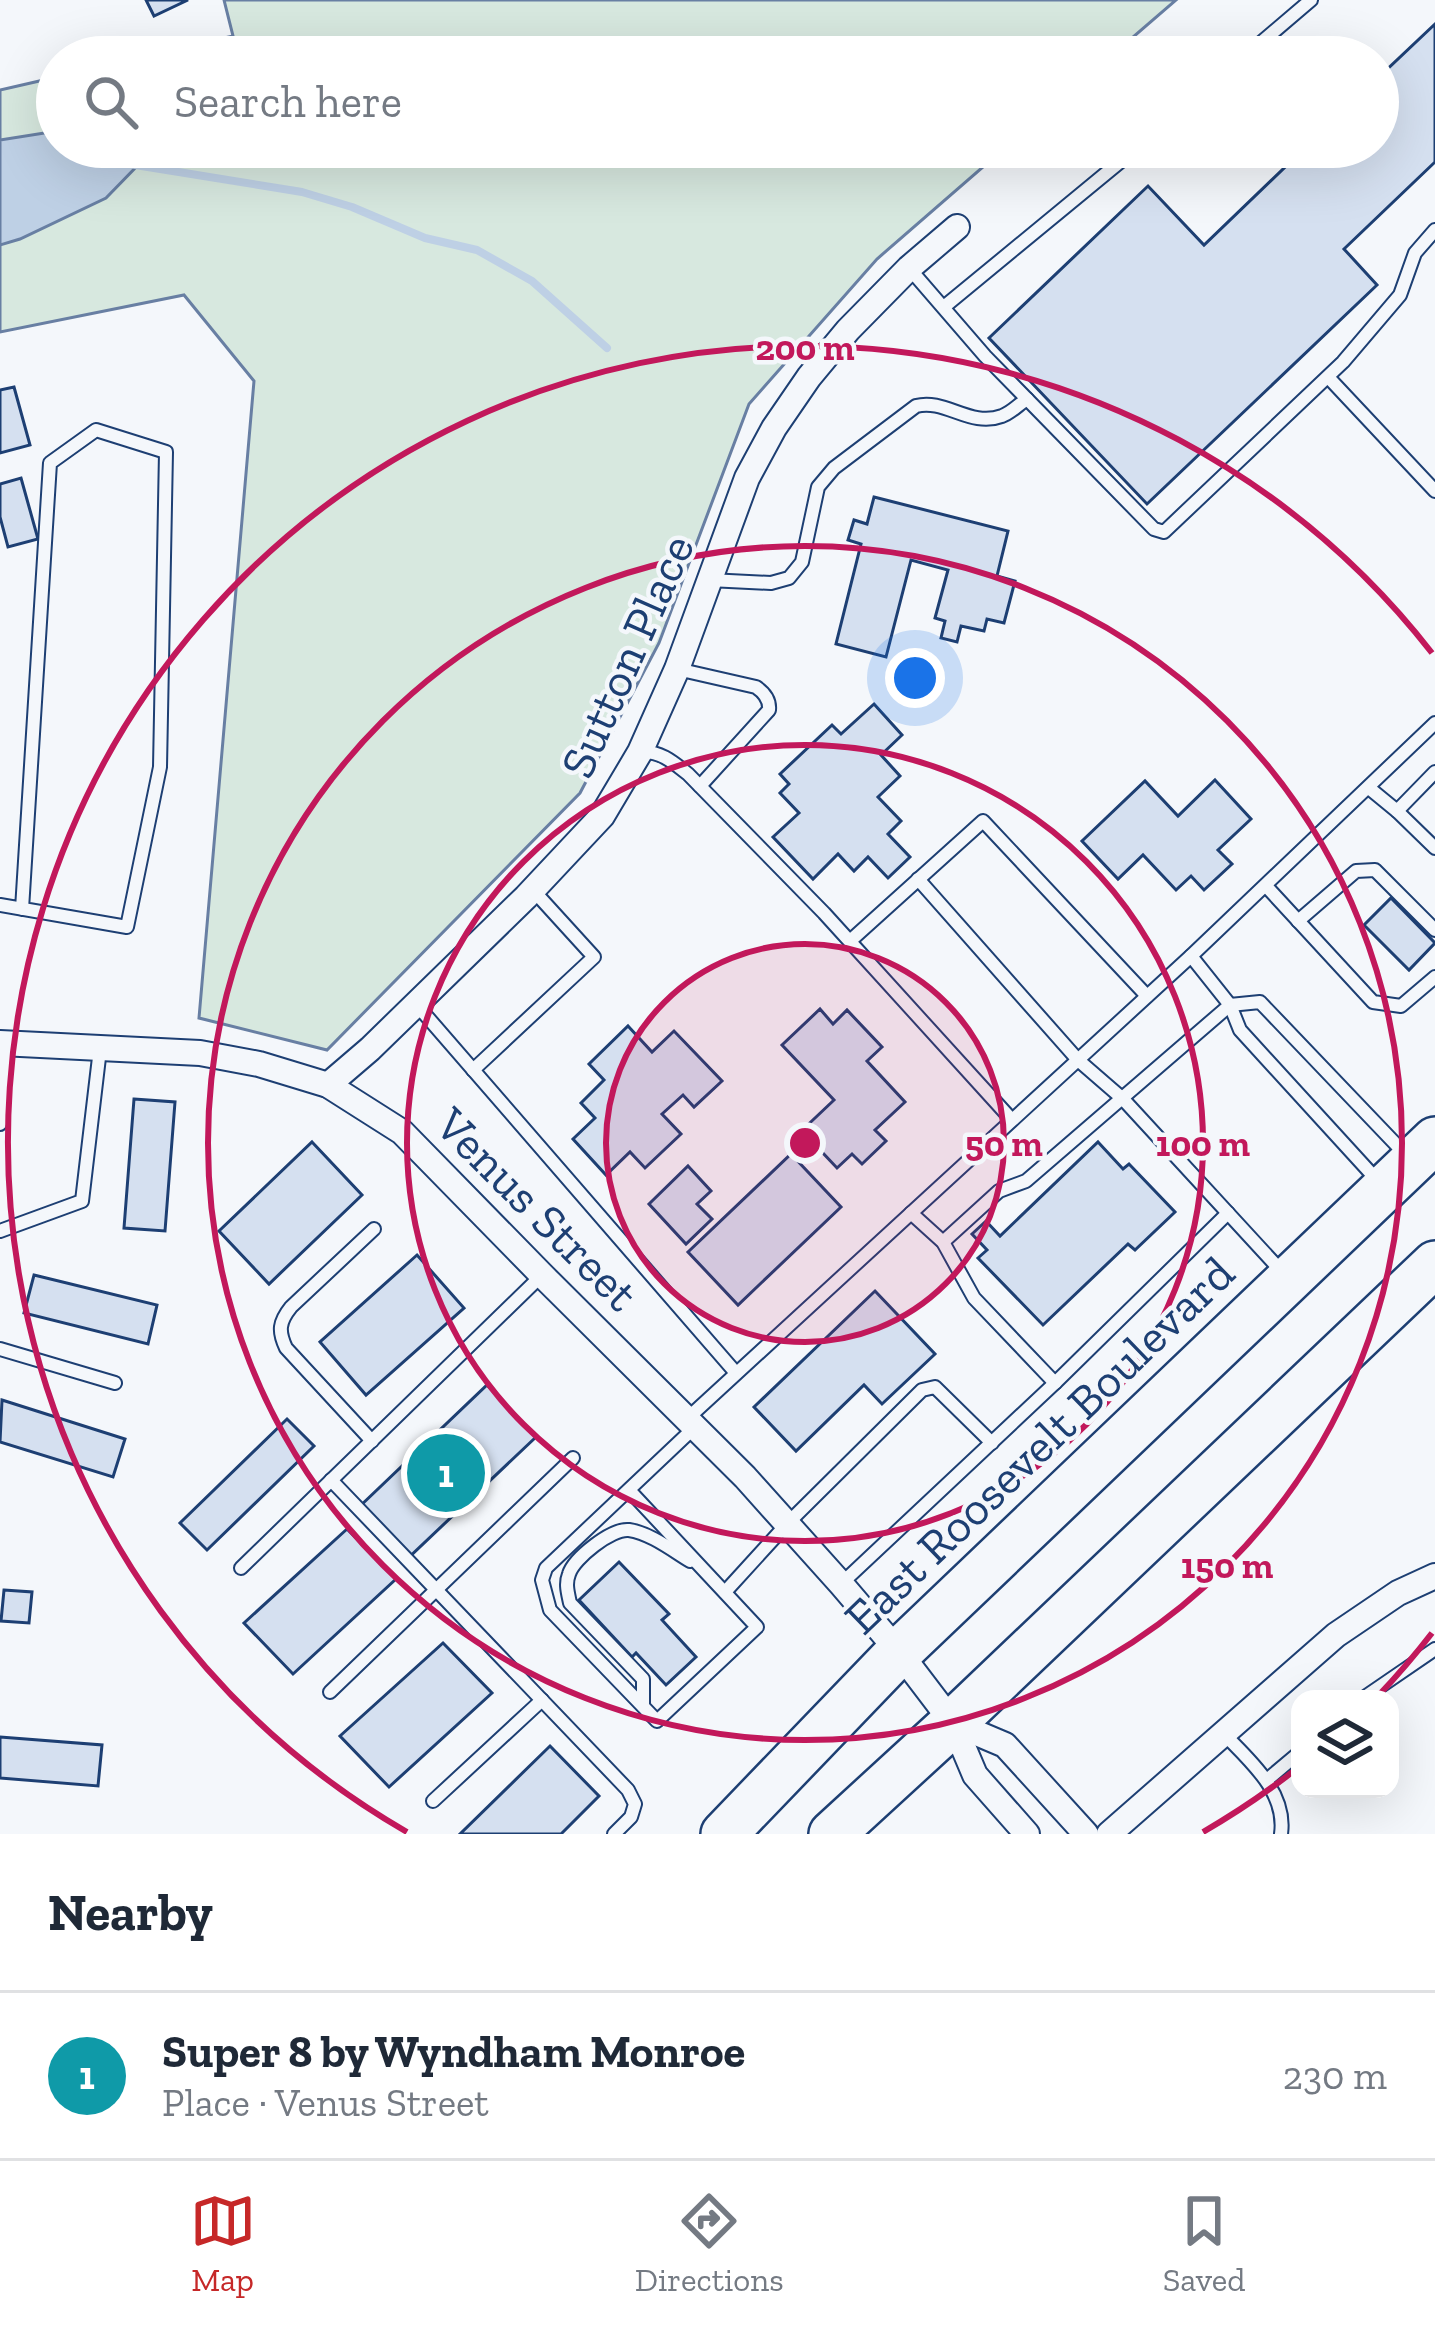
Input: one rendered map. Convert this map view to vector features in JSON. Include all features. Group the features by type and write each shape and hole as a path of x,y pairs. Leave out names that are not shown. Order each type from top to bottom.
{"highway":[{"name":"East Roosevelt Boulevard","path":"724,1834 899,1652 1411,1163"},
{"path":"832,1834 1435,1264"}],"street":[{"name":"Sutton Place","path":"328,1085 533,890 602,815 640,752 747,478 774,428 848,330 957,227"},
{"name":"Venus Street","path":"4,1044 200,1053 259,1064 328,1085 402,1132 692,1422 842,1584 953,1723 975,1775 1027,1834"},
{"path":"1109,1834 1336,1635 1435,1576"},
{"path":"953,1723 1005,1745 1086,1834"}],"lane":[{"path":"1269,36 1311,0"},
{"path":"945,306 1113,168"},
{"path":"909,268 985,356 1154,529 1164,532 1328,376 1400,295 1415,253 1435,230"},
{"path":"1328,376 1435,491"},
{"path":"709,580 771,583 789,578 802,562 818,487 834,468 916,406 928,403 982,420 1004,416 1027,399"},
{"path":"0,905 22,909 127,927 160,767 166,452 96,430 50,463 22,909"},
{"path":"676,669 756,687 769,705 700,786"},
{"path":"629,1490 757,1628 658,1721 550,1610 542,1580 546,1568 629,1490 736,1373 1148,996 1435,723"},
{"path":"640,752 669,759 700,786 850,941 1012,1120"},
{"path":"1397,811 1435,772"},
{"path":"1369,788 1435,848"},
{"path":"850,941 986,822 1148,996"},
{"path":"1298,921 1356,871 1375,870 1435,930"},
{"path":"918,879 1078,1060 1123,1099 1289,1280"},
{"path":"1266,886 1373,1002 1401,1006 1435,977"},
{"path":"473,1070 594,957 533,890"},
{"path":"1191,956 1230,1005 1240,1030 1411,1163"},
{"path":"944,1242 999,1191 1026,1181 1230,1005 1260,1002 1411,1163"},
{"path":"416,1004 736,1373"},
{"path":"0,1124 4,1044"},
{"path":"0,1232 82,1201 100,1049"},
{"path":"911,1213 944,1242 974,1298 1055,1383"},
{"path":"842,1584 1228,1214"},
{"path":"371,1441 286,1348 280,1320 374,1229"},
{"path":"241,1568 542,1276"},
{"path":"0,1349 115,1383"},
{"path":"725,1592 922,1390 935,1388 992,1443"},
{"path":"330,1691 573,1458"},
{"path":"331,1480 628,1790 635,1804 631,1817 614,1834"},
{"path":"643,1706 643,1679 570,1603 566,1587 570,1569 606,1536 623,1529 642,1534 702,1568"},
{"path":"1375,1690 1435,1649"},
{"path":"433,1801 542,1700"},
{"path":"1224,1734 1268,1779 1281,1834"},
{"path":"1268,1779 1291,1760"}],"shaded area":[{"path":"224,0 1176,0 1134,36 233,36"},
{"path":"36,82 36,168 982,168 877,259 749,404 659,643 580,793 327,1050 199,1018 254,381 184,295 0,332 0,90"}],"water":[{"path":"36,134 36,168 135,168 106,198 0,245 0,140"}],"building":[{"path":"146,0 188,0 154,16"},
{"path":"1435,24 1435,162 1344,249 1377,285 1147,504 989,338 1148,186 1204,245 1284,168 1399,168 1399,58"},
{"path":"14,387 30,445 0,453 0,390"},
{"path":"21,478 38,539 8,547 0,517 0,484"},
{"path":"874,497 1008,531 997,576 1015,581 1004,623 987,619 984,631 961,626 957,642 941,638 945,621 935,618 948,570 911,560 886,657 836,644 861,544 848,540 854,520 867,524"},
{"path":"874,704 902,735 881,755 900,776 878,797 901,821 888,834 910,857 888,878 868,857 854,871 838,854 813,879 773,837 799,813 780,793 789,784 780,774 832,725 841,734"},
{"path":"1215,780 1251,819 1218,850 1232,864 1204,890 1191,876 1176,890 1143,855 1118,879 1082,841 1145,781 1178,816"},
{"path":"1391,898 1435,943 1409,970 1364,925"},
{"path":"820,1009 833,1024 847,1010 882,1047 867,1061 905,1102 875,1130 886,1141 862,1164 852,1154 837,1168 820,1150 814,1156 796,1136 834,1100 782,1045"},
{"path":"628,1026 652,1052 674,1031 722,1081 694,1107 683,1095 662,1114 681,1134 645,1168 630,1152 606,1175 573,1139 595,1118 581,1103 604,1080 589,1064"},
{"path":"134,1099 175,1102 165,1231 124,1228"},
{"path":"312,1142 362,1195 269,1284 219,1231"},
{"path":"1098,1142 1123,1169 1129,1164 1175,1212 1135,1250 1128,1244 1043,1325 978,1258 987,1250 972,1234 986,1221 1000,1236"},
{"path":"791,1154 841,1207 738,1305 688,1252"},
{"path":"688,1166 711,1191 697,1204 712,1219 686,1244 649,1204"},
{"path":"417,1255 464,1308 366,1395 320,1342"},
{"path":"34,1275 157,1305 148,1344 24,1313"},
{"path":"875,1291 935,1354 882,1404 864,1385 796,1451 754,1407"},
{"path":"487,1385 536,1437 405,1561 357,1509"},
{"path":"2,1400 125,1439 113,1477 0,1442"},
{"path":"287,1419 314,1446 207,1550 180,1523"},
{"path":"347,1529 396,1579 293,1674 244,1623"},
{"path":"619,1562 669,1614 662,1620 696,1657 666,1685 636,1653 632,1657 579,1600"},
{"path":"4,1590 32,1592 29,1623 1,1621"},
{"path":"443,1643 492,1693 389,1787 340,1736"},
{"path":"0,1737 102,1745 98,1786 0,1778"},
{"path":"550,1746 599,1796 561,1834 460,1834"}],"waterway":[{"path":"154,168 302,192 425,238 477,250 532,281 607,348"}],"place":[{"name":"Super 8 by Wyndham Monroe","path":"446,1473"}]}
